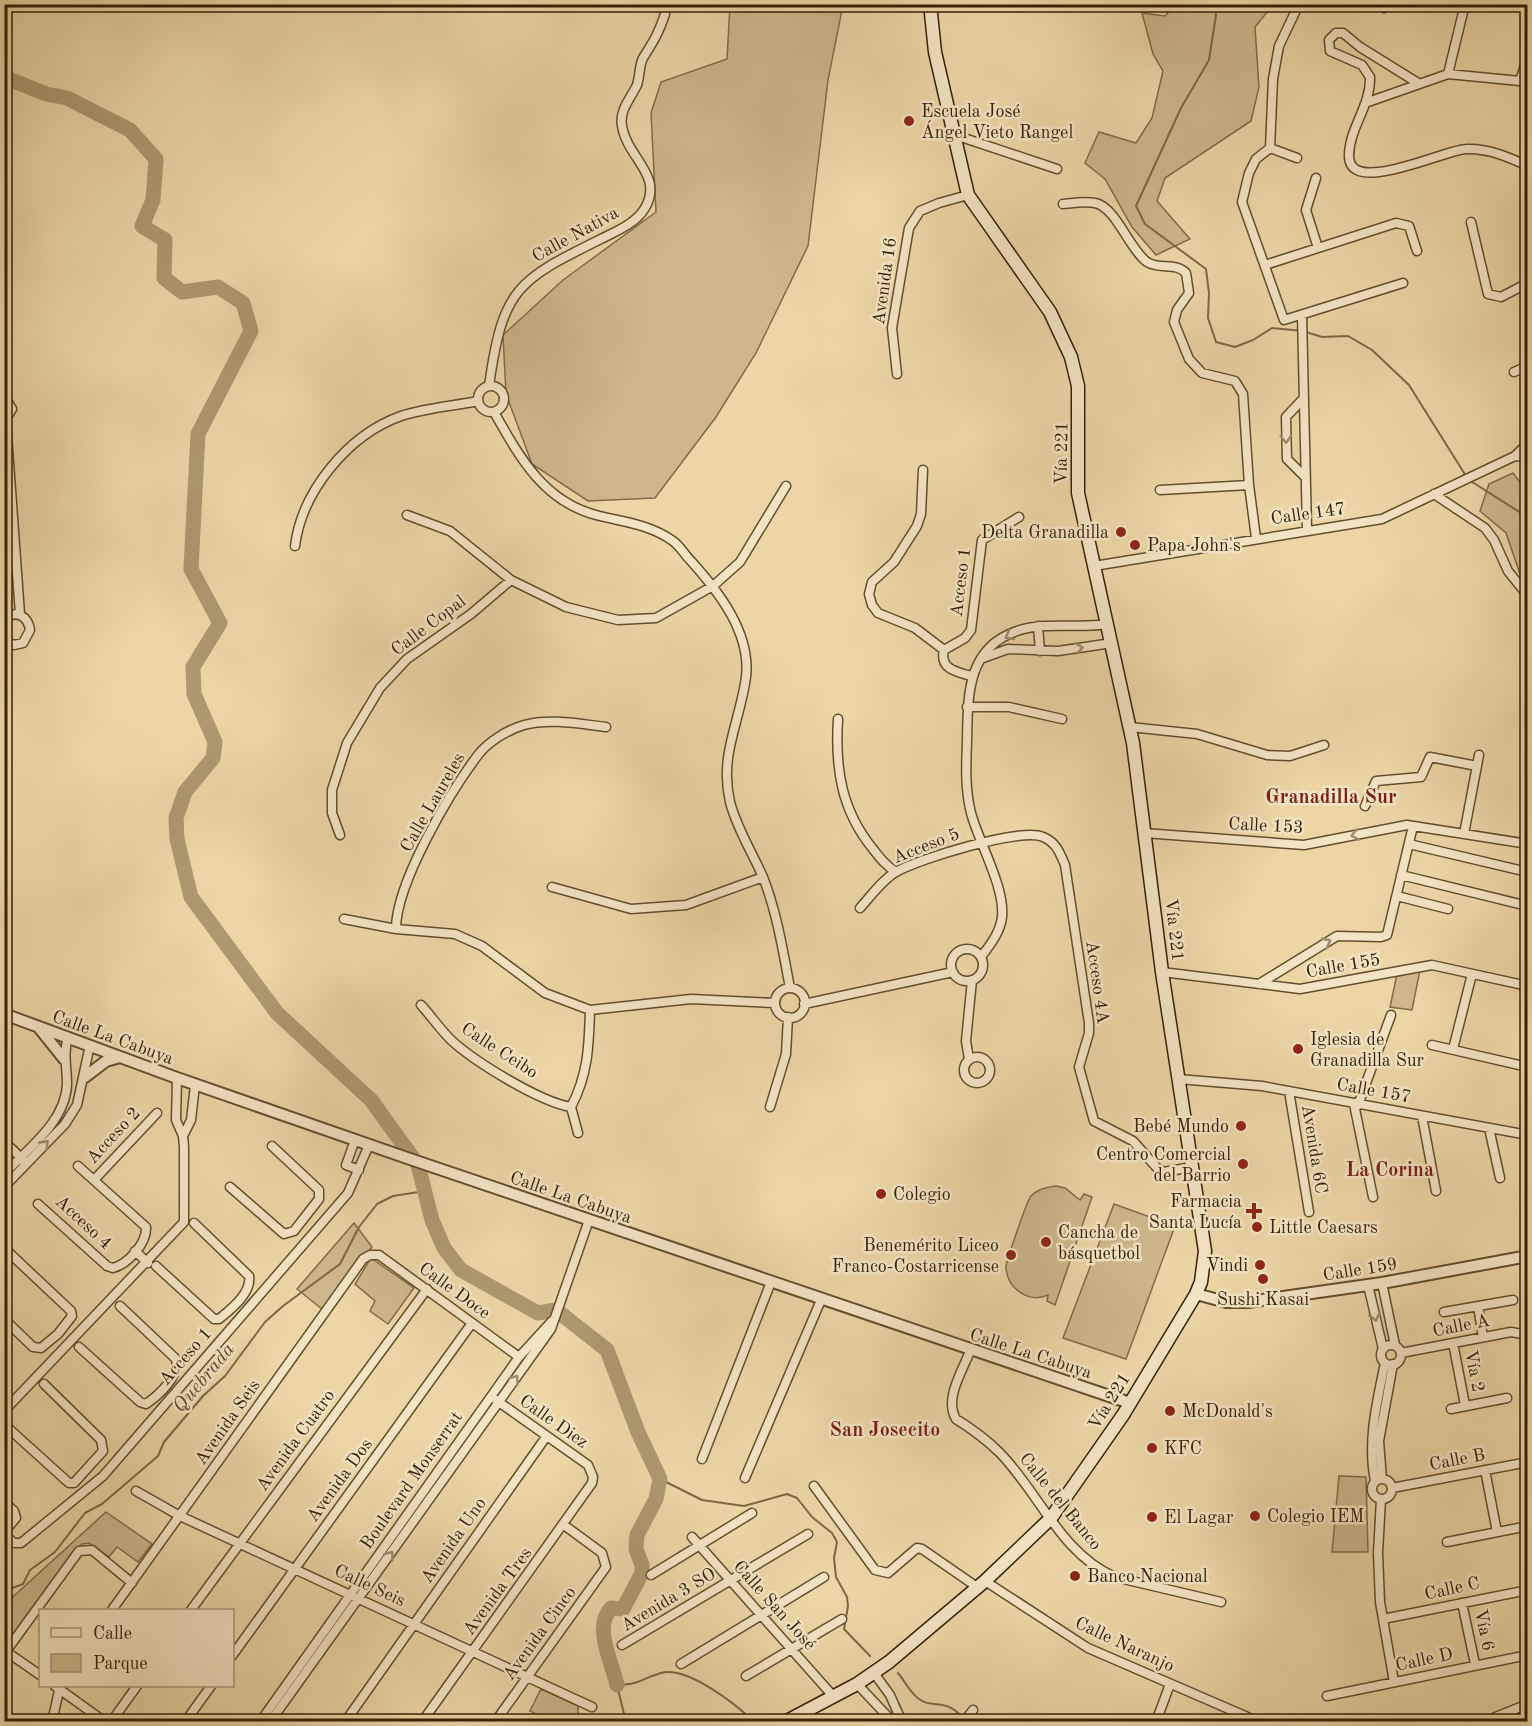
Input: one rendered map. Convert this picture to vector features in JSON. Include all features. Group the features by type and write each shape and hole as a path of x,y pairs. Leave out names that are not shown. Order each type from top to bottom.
{"main road":[{"name":"Vía 221","path":"787,1720 874,1673 981,1584 1051,1518 1066,1500 1130,1403 1196,1294 1204,1267 1205,1251 1162,972 1130,727 1078,493 1080,414 1078,386 1071,357 1050,312 968,195 935,52 930,4"}],"street":[{"path":"1299,4 1279,46 1273,79 1270,148 1256,159 1249,173 1242,202 1284,320 1403,283"},
{"path":"1377,4 1384,8 1387,4"},
{"path":"1448,74 1465,4"},
{"name":"Calle Nativa","path":"489,386 495,340 514,294 538,272 628,225 644,211 652,187 649,175 630,148 622,125 626,104 637,84 642,60 658,37 665,14"},
{"path":"1419,83 1360,47 1345,34 1336,33 1329,40 1329,50 1366,69 1370,81 1368,102 1350,144 1349,155 1352,166 1365,173 1388,172 1443,153 1466,149 1502,155 1527,166"},
{"path":"1368,102 1448,74 1524,83 1527,56"},
{"path":"955,135 1057,169"},
{"path":"1270,148 1297,158"},
{"path":"1316,178 1306,210 1318,248"},
{"name":"Avenida 16","path":"897,374 892,328 909,228 920,212 939,203 968,195"},
{"path":"1063,204 1092,202 1106,207 1131,244 1148,263 1182,269 1186,273 1190,293 1174,316 1176,330 1196,368 1210,377 1232,380 1241,388 1245,400 1249,485 1256,538"},
{"path":"1472,222 1488,294 1501,297 1527,283"},
{"path":"1265,265 1396,223 1408,226 1418,252"},
{"path":"1302,315 1302,399 1307,530"},
{"path":"1514,372 1527,366"},
{"path":"489,386 501,391 504,399 501,407 494,412 485,411 478,401 479,393 489,386"},
{"path":"4,395 12,409 5,422 20,614 30,625 29,635 18,644 4,641"},
{"path":"1302,399 1286,417 1287,459 1305,477"},
{"path":"295,546 301,516 316,485 366,436 400,417 478,401"},
{"path":"494,412 521,460 550,493 593,515 643,526 673,541 713,586 739,629 745,654 746,676 728,748 726,774 730,802 739,830 762,877 780,933 790,988"},
{"path":"1515,456 1527,443"},
{"path":"1515,456 1527,458"},
{"name":"Calle 147","path":"1094,566 1382,519 1515,456"},
{"path":"923,470 921,514 917,526 899,556 872,582 870,594 872,605 878,613 915,628 944,650 944,662 952,671 971,676"},
{"path":"1160,490 1249,485"},
{"path":"407,515 450,531 511,580 566,607 618,620 656,618 713,586 740,562 786,486"},
{"path":"1434,494 1485,528 1494,540 1508,572 1527,596"},
{"name":"Acceso 1","path":"944,650 965,638 971,630 982,540 1019,517"},
{"name":"Calle Copal","path":"340,835 332,813 332,790 347,742 380,688 407,658 471,614 511,580"},
{"path":"4,594 5,617 20,614"},
{"path":"969,1059 966,1041 972,980 982,971 981,957 996,936 1002,917 1000,897 971,813 965,772 967,707 971,676 980,659 995,644 1016,631 1038,626 1086,628 1107,624"},
{"path":"1038,626 1040,651"},
{"path":"980,659 1008,649 1040,651 1112,643"},
{"path":"967,707 1009,707 1062,718"},
{"path":"838,719 836,756 841,788 852,818 861,835 887,866 896,872"},
{"name":"Calle Laureles","path":"396,928 396,914 407,878 435,825 479,754 497,738 524,725 562,722 606,727"},
{"path":"1130,727 1197,734 1267,755 1290,756 1323,745"},
{"path":"1464,834 1479,755"},
{"path":"1365,806 1376,781 1421,777 1430,757 1477,766"},
{"name":"Calle 153","path":"1144,833 1300,845 1399,826 1413,826 1527,844"},
{"path":"1259,984 1337,936 1384,937 1389,933 1413,826"},
{"name":"Acceso 4A","path":"980,843 1023,834 1041,835 1059,850 1065,865 1089,1023 1089,1033 1079,1067 1094,1121 1133,1141 1158,1169 1172,1172 1192,1167"},
{"name":"Acceso 5","path":"860,908 896,872 980,843"},
{"path":"1409,844 1527,872"},
{"path":"1401,875 1527,906"},
{"path":"552,887 632,909 687,905 762,877"},
{"path":"1396,896 1448,909"},
{"path":"344,919 396,928 455,934 482,946 545,993 590,1010 691,999 775,1003"},
{"path":"972,980 959,979 953,972 952,962 963,950 973,950 981,957"},
{"name":"Calle 155","path":"1162,972 1300,989 1432,965 1527,986"},
{"path":"804,1004 953,972"},
{"path":"1453,1049 1472,974"},
{"path":"790,988 799,991 804,1004 801,1012 788,1017 780,1014 775,1003 778,994 790,988"},
{"name":"Calle Ceibo","path":"421,1005 452,1040 502,1076 558,1105 571,1107"},
{"path":"578,1133 571,1107 583,1085 589,1058 590,1010"},
{"name":"Calle La Cabuya","path":"4,1014 195,1085 423,1164 970,1351 1130,1403"},
{"path":"1373,1197 1356,1104 1391,1015"},
{"path":"770,1107 786,1054 788,1017"},
{"path":"38,1026 64,1059"},
{"path":"4,1187 60,1110 67,1083 64,1059 68,1037"},
{"path":"1432,1044 1527,1066"},
{"path":"4,1174 24,1160 65,1124 77,1105 90,1046"},
{"path":"85,1077 100,1065 120,1057"},
{"path":"4,1411 152,1264 184,1222 183,1136 176,1120 177,1078"},
{"name":"Calle 157","path":"1179,1079 1289,1091 1527,1135"},
{"path":"183,1136 191,1120 195,1085"},
{"name":"Avenida 6C","path":"1289,1091 1309,1212"},
{"name":"Acceso 2","path":"94,1180 157,1113"},
{"path":"1422,1116 1436,1191"},
{"path":"1489,1128 1500,1178"},
{"path":"355,1140 346,1165 359,1170"},
{"name":"Acceso 1","path":"4,1533 17,1545 103,1476 348,1193 369,1145"},
{"path":"230,1187 284,1234 294,1231 319,1199 319,1190 272,1146"},
{"path":"10,1148 24,1160"},
{"path":"78,1166 146,1227 144,1241 135,1251 214,1319 219,1319 235,1305 249,1286 249,1276 194,1223"},
{"name":"Acceso 4","path":"39,1203 107,1266 121,1266 135,1251"},
{"path":"304,1218 316,1231"},
{"name":"Boulevard Monserrat","path":"270,1722 355,1596 495,1399 551,1329 589,1220"},
{"path":"4,1248 71,1311 69,1322 58,1334 48,1344 37,1348 4,1319"},
{"name":"Calle Doce","path":"370,1255 379,1255 519,1357"},
{"name":"Avenida Seis","path":"113,1609 363,1259 370,1255"},
{"name":"Calle 159","path":"1196,1294 1226,1302 1248,1302 1382,1283 1527,1256"},
{"path":"702,1459 771,1282"},
{"path":"1382,1283 1395,1345 1401,1353 1397,1362 1389,1364"},
{"path":"1368,1285 1383,1348 1381,1356 1389,1364"},
{"name":"Avenida Cuatro","path":"191,1609 427,1289"},
{"path":"745,1478 821,1300"},
{"path":"1444,1312 1513,1300"},
{"path":"235,1305 244,1313"},
{"path":"79,1347 140,1402 146,1404 166,1386 176,1369 176,1359 120,1306"},
{"path":"1478,1306 1483,1337"},
{"name":"Boulevard Monserrat","path":"495,1399 519,1357 552,1321"},
{"name":"Avenida Dos","path":"234,1653 472,1323"},
{"name":"Calle A","path":"1401,1353 1511,1332 1527,1335"},
{"path":"58,1334 69,1345"},
{"name":"Vía 2","path":"1453,1343 1465,1406"},
{"path":"1383,1348 1386,1345 1395,1345"},
{"name":"Calle del Banco","path":"970,1351 951,1401 953,1414 956,1419 980,1435 1001,1454 1081,1556 1100,1571 1139,1584 1221,1602"},
{"path":"1378,1480 1372,1445 1373,1426 1389,1364"},
{"path":"7,1427 69,1483 74,1483 92,1466 103,1451 101,1440 44,1384"},
{"path":"166,1386 175,1394"},
{"path":"1451,1409 1508,1398"},
{"name":"Calle Diez","path":"495,1399 588,1465 593,1477"},
{"name":"Avenida Uno","path":"345,1722 546,1437"},
{"name":"Calle B","path":"1392,1488 1527,1462"},
{"path":"92,1466 103,1476"},
{"path":"1485,1470 1497,1532"},
{"name":"Avenida Tres","path":"422,1722 590,1488 593,1477"},
{"path":"1378,1480 1390,1483 1392,1488 1388,1497 1381,1499 1373,1494 1372,1486 1378,1480"},
{"name":"Calle Naranjo","path":"814,1486 875,1570 888,1573 916,1548 922,1549 1088,1648 1259,1722"},
{"name":"Calle Seis","path":"136,1491 180,1516 239,1544 592,1707"},
{"path":"1381,1499 1378,1553 1383,1619 1394,1682"},
{"path":"4,1502 14,1511 16,1518 4,1533"},
{"path":"651,1575 752,1513"},
{"name":"Avenida Cinco","path":"495,1722 604,1572 607,1562 602,1553 564,1525"},
{"path":"1447,1542 1527,1527"},
{"name":"Avenida 3 SO","path":"622,1645 808,1534"},
{"name":"Calle San José","path":"692,1537 833,1696"},
{"path":"4,1663 6,1650 79,1551 92,1550 132,1582"},
{"path":"681,1664 824,1577"},
{"name":"Calle C","path":"1383,1619 1527,1590"},
{"name":"Boulevard Monserrat","path":"260,1722 355,1596"},
{"name":"Vía 6","path":"1462,1603 1475,1664"},
{"path":"746,1676 842,1619"},
{"path":"6,1650 39,1674"},
{"name":"Calle D","path":"1327,1696 1527,1655"},
{"path":"874,1673 890,1695 902,1722"},
{"path":"1156,1722 1170,1683"},
{"path":"856,1684 893,1722"},
{"path":"52,1722 58,1687"},
{"path":"59,1687 105,1722"},
{"path":"111,1722 136,1687"},
{"path":"185,1722 210,1687"},
{"path":"964,1722 973,1710"},
{"path":"1483,1722 1526,1712"}],"green space":[{"path":"730,5 843,5 828,80 808,246 756,353 716,417 655,498 588,501 532,464 506,394 503,335 563,280 656,212 651,113 661,82 727,59"},
{"path":"1175,5 1273,5 1255,27 1259,87 1251,121 1165,178 1157,201 1190,239 1156,255 1132,227 1105,179 1085,163 1099,132 1136,143 1152,118 1163,71 1153,54 1142,13 1165,16"},
{"path":"1513,473 1527,491 1527,580 1520,574 1506,533 1480,511 1489,484"},
{"path":"1420,970 1412,1010 1390,1007 1397,974"},
{"path":"1056,1186 1065,1188 1080,1200 1084,1194 1092,1197 1055,1305 1047,1301 1048,1295 1033,1297 1020,1292 1010,1281 1006,1266 1031,1196 1039,1190"},
{"path":"1114,1204 1175,1226 1126,1359 1063,1338"},
{"path":"354,1223 372,1247 322,1309 297,1289"},
{"path":"371,1258 414,1288 388,1324 370,1311 375,1301 355,1284"},
{"path":"1339,1476 1366,1477 1368,1552 1332,1552"},
{"path":"106,1512 152,1544 138,1562 117,1547 109,1557 89,1543 82,1544 5,1646 5,1604"},
{"path":"541,1689 578,1706 578,1714 585,1716 582,1721 531,1721 536,1714 530,1711"}],"waterway":[{"path":"1215,4 1216,15 1209,60 1181,108 1136,206 1145,224 1206,269 1209,293 1208,318 1216,342 1235,347 1253,340 1272,328 1303,331 1322,337 1348,336 1372,350 1409,385 1466,476"},
{"path":"4,77 46,94 67,98 130,130 156,159 153,200 142,226 165,240 164,278 182,292 218,287 243,303 251,331 198,434 191,569 220,623 193,667 194,694 215,742 213,758 185,792 176,818 177,839 191,897 277,1013 371,1100 418,1165 432,1220 444,1248 461,1270 538,1313 556,1310 607,1350 638,1432 660,1479 656,1499 637,1535 636,1549 642,1565 642,1573 623,1609 611,1608 604,1625 605,1645 617,1685"},
{"path":"1469,480 1521,513 1528,529"},
{"name":"Quebrada","path":"4,1591 23,1584 30,1570 55,1552 85,1513 102,1504 158,1456 164,1442 203,1396 225,1376 265,1322 340,1264 359,1227 377,1204 393,1196 425,1191"},
{"path":"660,1479 702,1500 744,1506 787,1494 797,1498 812,1517 832,1533 837,1542 834,1558 836,1577 847,1597 848,1606 844,1629 870,1656"},
{"path":"623,1722 624,1714 617,1685 631,1684 661,1673 672,1672 684,1675 710,1688 754,1722"},
{"path":"898,1673 919,1699 930,1704 945,1705 964,1719"}],"place":[{"name":"Escuela José Ángel Vieto Rangel","path":"909,121"},
{"name":"Delta Granadilla","path":"1121,532"},
{"name":"Papa John's","path":"1135,545"},
{"name":"Iglesia de Granadilla Sur","path":"1298,1049"},
{"name":"Bebé Mundo","path":"1241,1126"},
{"name":"Centro Comercial del Barrio","path":"1243,1164"},
{"name":"Colegio","path":"881,1194"},
{"name":"Farmacia Santa Lucía","path":"1254,1211"},
{"name":"Little Caesars","path":"1257,1227"},
{"name":"Cancha de básquetbol","path":"1046,1242"},
{"name":"Benemérito Liceo Franco-Costarricense","path":"1011,1255"},
{"name":"Vindi","path":"1260,1265"},
{"name":"Sushi Kasai","path":"1263,1279"},
{"name":"McDonald's","path":"1170,1411"},
{"name":"KFC","path":"1152,1448"},
{"name":"Colegio IEM","path":"1255,1516"},
{"name":"El Lagar","path":"1152,1517"},
{"name":"Banco Nacional","path":"1075,1576"}],"district":[{"name":"Granadilla Sur","path":"1331,796"},
{"name":"La Corina","path":"1390,1169"},
{"name":"San Josecito","path":"885,1429"}]}
